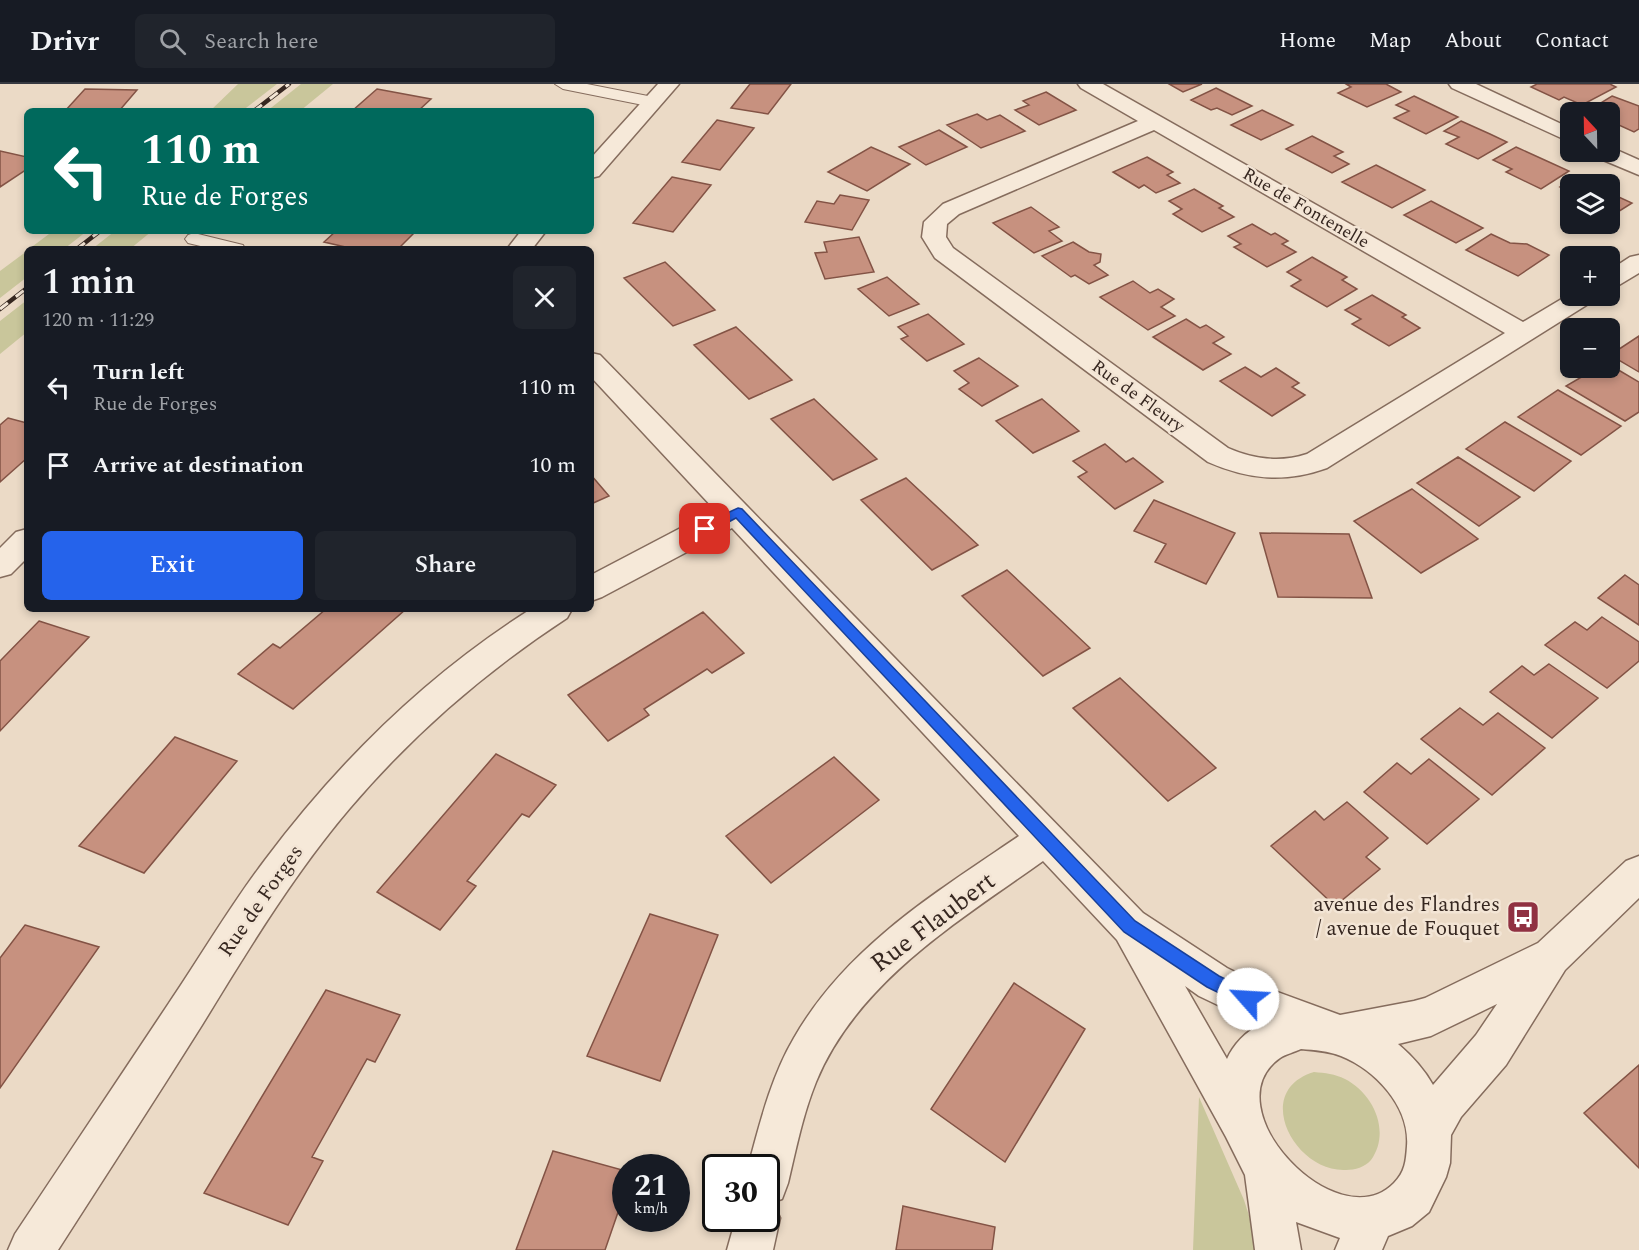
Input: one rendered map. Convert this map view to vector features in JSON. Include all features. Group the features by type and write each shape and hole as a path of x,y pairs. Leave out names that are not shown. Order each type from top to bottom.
{"street":[{"path":"595,162 669,84"},
{"name":"Rue de Fontenelle","path":"1088,84 1523,333"},
{"path":"1460,84 1560,131"},
{"name":"Rue de Fleury","path":"1155,122 951,209 936,222 934,237 944,253 1218,455 1255,468 1283,470 1317,461 1568,306"},
{"path":"1620,159 1639,168"},
{"path":"522,246 532,234"},
{"path":"1620,274 1639,262"},
{"path":"594,364 738,512 1129,926 1213,982 1260,1005 1335,1032 1371,1049 1396,1070 1422,1110 1428,1134 1430,1155 1427,1169 1415,1194 1366,1234 1351,1219 1320,1211 1290,1194 1256,1157 1243,1128 1129,926"},
{"path":"594,587 738,512"},
{"path":"0,566 24,543"},
{"name":"Rue de Forges","path":"31,1250 255,906 304,838 369,764 438,697 496,649 552,612"},
{"name":"Rue Flaubert","path":"774,1154 790,1097 808,1054 833,1012 855,985 890,949 1046,838"},
{"path":"1428,1134 1446,1102 1491,1050 1551,957 1639,873"},
{"path":"1243,1128 1240,1113 1240,1085 1256,1050 1265,1042 1301,1029 1335,1032 1414,1021 1431,1016 1551,957"},
{"path":"1266,1170 1278,1250"},
{"path":"750,1250 754,1232"}],"lane":[{"path":"563,84 653,102"},
{"path":"194,239 223,246"}],"shaded area":[{"path":"238,84 277,84 246,108 213,108"},
{"path":"301,84 333,84 304,108 271,108"},
{"path":"49,234 83,234 68,246 33,246"},
{"path":"111,234 148,234 134,246 96,246"},
{"path":"24,253 24,279 0,298 0,271"},
{"path":"24,302 24,334 0,354 0,321"},
{"path":"1314,1072 1345,1079 1364,1094 1371,1104 1379,1126 1379,1138 1377,1149 1371,1160 1363,1166 1346,1170 1327,1167 1311,1159 1297,1145 1287,1129 1283,1112 1285,1096 1295,1082"},
{"path":"1199,1097 1244,1200 1260,1250 1193,1250"}],"building":[{"path":"750,84 791,84 768,114 731,108"},
{"path":"1169,84 1202,84 1183,92"},
{"path":"1346,84 1386,84 1401,92 1367,107 1338,93 1351,87"},
{"path":"1537,84 1610,84 1616,87 1588,102 1575,102 1564,97 1559,100 1531,87"},
{"path":"1216,88 1252,106 1232,115 1217,108 1211,110 1191,100"},
{"path":"85,89 137,90 122,108 68,108"},
{"path":"377,89 431,99 421,108 355,108"},
{"path":"1046,92 1076,110 1039,125 1015,110 1029,105 1023,101"},
{"path":"1414,96 1458,117 1426,134 1394,118 1409,111 1396,105"},
{"path":"1612,96 1639,106 1639,129 1634,132 1620,126 1620,102 1602,102"},
{"path":"1262,110 1293,125 1261,140 1231,125"},
{"path":"977,114 987,120 1000,115 1025,131 981,148 947,125"},
{"path":"717,120 754,128 720,170 682,162"},
{"path":"1461,121 1507,142 1478,159 1446,144 1459,137 1444,131"},
{"path":"939,130 967,147 926,165 899,147"},
{"path":"1312,136 1343,152 1334,156 1349,164 1332,173 1286,149"},
{"path":"871,147 910,164 867,191 828,172"},
{"path":"1516,147 1569,171 1560,174 1560,177 1541,189 1506,172 1512,169 1493,160"},
{"path":"0,151 24,156 24,171 0,187"},
{"path":"1147,157 1173,172 1167,175 1180,183 1156,193 1144,185 1139,188 1113,172"},
{"path":"1376,165 1425,190 1392,208 1342,182"},
{"path":"672,177 711,185 673,232 633,223"},
{"path":"1194,189 1223,206 1219,208 1234,217 1202,232 1173,214 1182,209 1169,201"},
{"path":"840,195 869,200 852,230 805,222 817,201 834,204"},
{"path":"1620,198 1632,203 1620,211"},
{"path":"1431,201 1483,228 1456,243 1404,215"},
{"path":"1031,207 1059,227 1049,231 1062,241 1034,253 993,223"},
{"path":"1252,224 1271,235 1275,233 1288,241 1282,244 1296,252 1267,267 1234,247 1241,244 1228,236"},
{"path":"333,234 413,234 401,246 341,246 324,242"},
{"path":"1491,234 1510,243 1527,244 1549,255 1518,276 1466,250"},
{"path":"859,237 874,272 825,279 815,253 827,252 824,242"},
{"path":"1073,242 1089,252 1101,254 1100,262 1094,265 1108,275 1089,284 1075,275 1071,277 1042,256"},
{"path":"1312,257 1347,277 1342,280 1357,289 1327,307 1291,286 1301,280 1287,272"},
{"path":"665,262 715,310 673,326 624,278"},
{"path":"887,277 919,304 889,316 858,289"},
{"path":"1133,281 1150,293 1158,289 1174,299 1161,307 1175,316 1148,330 1100,297"},
{"path":"1372,295 1406,315 1402,317 1420,328 1389,346 1352,324 1361,319 1345,310"},
{"path":"928,314 964,344 927,361 901,339 908,336 898,327"},
{"path":"1186,319 1200,328 1206,325 1224,337 1213,343 1231,354 1203,370 1153,337"},
{"path":"736,327 792,380 749,399 694,345"},
{"path":"1639,336 1639,372 1620,361 1620,348"},
{"path":"979,358 1018,386 982,406 959,389 969,383 954,371"},
{"path":"1245,367 1261,377 1276,368 1299,383 1292,387 1305,395 1272,416 1220,381"},
{"path":"1620,371 1639,382 1639,412 1625,421 1566,386 1580,378 1620,378"},
{"path":"1558,390 1621,426 1581,455 1518,417"},
{"path":"814,399 877,459 833,480 771,419"},
{"path":"1042,399 1079,431 1033,453 996,421"},
{"path":"8,418 24,422 24,461 0,482 0,425"},
{"path":"1505,422 1571,461 1534,491 1466,449"},
{"path":"1105,444 1126,462 1133,458 1163,482 1115,509 1078,477 1087,472 1073,461"},
{"path":"1458,457 1520,497 1479,526 1417,483"},
{"path":"594,478 609,496 594,503"},
{"path":"906,478 978,545 932,570 861,500"},
{"path":"1412,489 1478,539 1421,573 1354,521"},
{"path":"1154,500 1235,533 1206,584 1155,562 1166,544 1134,531"},
{"path":"1260,533 1349,534 1372,598 1278,597"},
{"path":"1007,570 1090,648 1043,676 962,596"},
{"path":"1625,575 1639,585 1639,625 1598,598"},
{"path":"322,612 403,612 293,709 238,674 273,644 280,648"},
{"path":"703,612 744,653 712,673 707,669 644,709 649,715 608,741 568,695"},
{"path":"1602,617 1639,642 1639,661 1607,688 1545,645 1575,622 1587,630"},
{"path":"39,621 89,637 0,731 0,661"},
{"path":"1549,664 1598,698 1552,738 1490,692 1522,666 1534,675"},
{"path":"1120,678 1216,768 1168,801 1073,708"},
{"path":"1460,708 1483,725 1498,713 1545,748 1492,795 1421,739"},
{"path":"175,737 237,761 144,873 79,846"},
{"path":"496,754 556,785 529,817 522,814 467,881 476,886 440,930 377,892"},
{"path":"834,757 879,800 771,883 726,836"},
{"path":"1429,759 1479,799 1427,844 1364,792 1397,763 1411,774"},
{"path":"1347,802 1388,838 1366,857 1380,869 1335,906 1271,846 1315,811 1324,820"},
{"path":"650,914 718,935 660,1081 587,1056"},
{"path":"25,925 99,947 0,1088 0,958"},
{"path":"1014,983 1085,1029 1005,1162 931,1109"},
{"path":"326,990 400,1015 375,1062 367,1059 312,1157 323,1161 288,1225 204,1193"},
{"path":"1639,1065 1639,1168 1584,1113"},
{"path":"553,1151 612,1167 612,1230 605,1250 516,1250"},
{"path":"903,1206 995,1227 992,1250 896,1250"}],"railway":[{"path":"258,108 289,84"},
{"path":"81,246 96,234"},
{"path":"0,309 24,290"}],"place":[{"name":"avenue des Flandres / avenue de Fouquet","path":"1523,917"}],"route":[{"path":"705,529 738,512 1129,926 1213,982 1248,999"}]}
